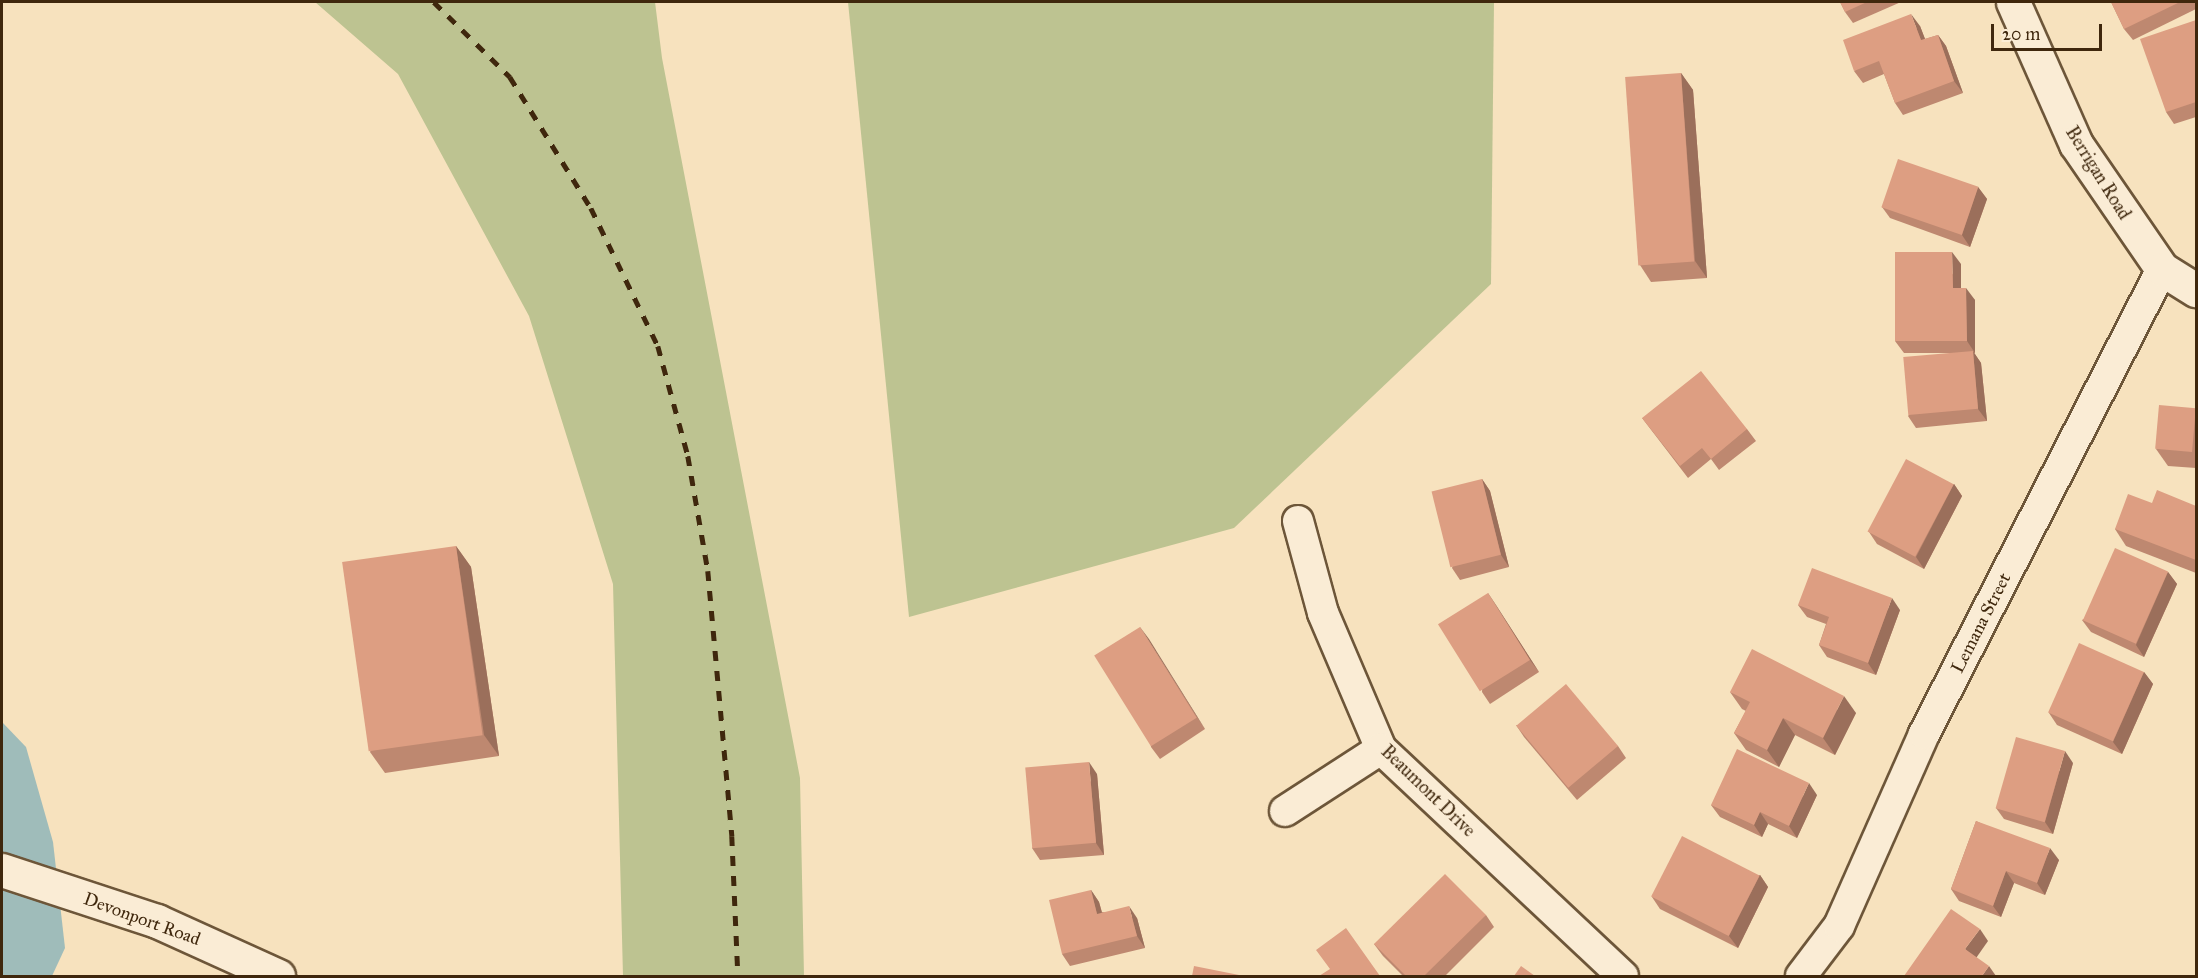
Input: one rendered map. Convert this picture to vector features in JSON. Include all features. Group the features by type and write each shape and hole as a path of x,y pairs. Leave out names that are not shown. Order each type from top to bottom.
{"street":[{"name":"Berrigan Road","path":"2013,2 2076,144 2162,268 2196,290"},
{"name":"Lemana Street","path":"1801,976 1839,926 1924,734 2162,268"},
{"name":"Beaumont Drive","path":"1299,521 1323,613 1381,749 1623,976"},
{"path":"1285,811 1381,749"},
{"name":"Devonport Road","path":"2,870 157,921 278,976"}],"green space":[{"path":"315,2 655,2 662,58 800,778 804,976 623,976 613,584 529,316 398,74"},
{"path":"848,2 1494,2 1491,284 1234,528 909,617"}],"water":[{"path":"2,722 26,747 53,842 65,948 52,976 2,976"}],"building":[{"path":"1840,2 1867,2 1845,12"},
{"path":"2111,2 2180,2 2124,29"},
{"path":"1911,14 1921,40 1938,35 1954,81 1895,103 1879,61 1854,71 1843,40"},
{"path":"2196,20 2196,102 2166,112 2140,39"},
{"path":"1681,73 1694,262 1638,265 1625,77"},
{"path":"1898,159 1978,187 1962,235 1881,207"},
{"path":"1895,252 1952,252 1953,288 1966,288 1967,341 1895,341"},
{"path":"1973,351 1978,409 1908,415 1903,357"},
{"path":"1701,371 1747,429 1711,459 1702,448 1680,466 1642,418"},
{"path":"2159,405 2196,408 2192,452 2155,449"},
{"path":"1906,459 1954,484 1915,557 1868,531"},
{"path":"1482,479 1501,555 1450,567 1432,492"},
{"path":"2157,490 2196,506 2196,560 2115,529 2128,494 2152,503"},
{"path":"456,546 483,735 369,751 342,562"},
{"path":"2115,548 2168,572 2136,644 2083,620"},
{"path":"1812,568 1892,598 1868,663 1819,645 1829,617 1798,605"},
{"path":"1488,593 1530,660 1480,691 1438,624"},
{"path":"1140,627 1197,718 1151,746 1094,656"},
{"path":"2079,643 2144,672 2113,741 2048,712"},
{"path":"1752,649 1844,696 1823,738 1783,718 1767,750 1734,733 1750,702 1730,692"},
{"path":"1566,684 1618,746 1568,788 1516,726"},
{"path":"2016,737 2065,751 2045,822 1996,808"},
{"path":"1737,749 1809,783 1789,826 1760,812 1754,825 1711,805"},
{"path":"1089,762 1096,843 1032,848 1025,768"},
{"path":"1976,821 2050,848 2037,883 2006,871 1993,906 1951,889"},
{"path":"1682,836 1760,875 1729,936 1651,897"},
{"path":"1445,874 1486,915 1424,976 1406,976 1374,944"},
{"path":"1091,890 1097,914 1129,906 1137,936 1062,954 1049,900"},
{"path":"1951,909 1980,929 1965,949 1989,966 1982,976 1904,976"},
{"path":"1346,928 1380,976 1319,976 1330,969 1316,950"},
{"path":"1194,966 1244,976 1192,976"},
{"path":"1521,966 1535,976 1514,976"}],"railway":[{"path":"434,2 510,77 591,208 658,346 688,456 708,571 732,836 738,976"}]}
